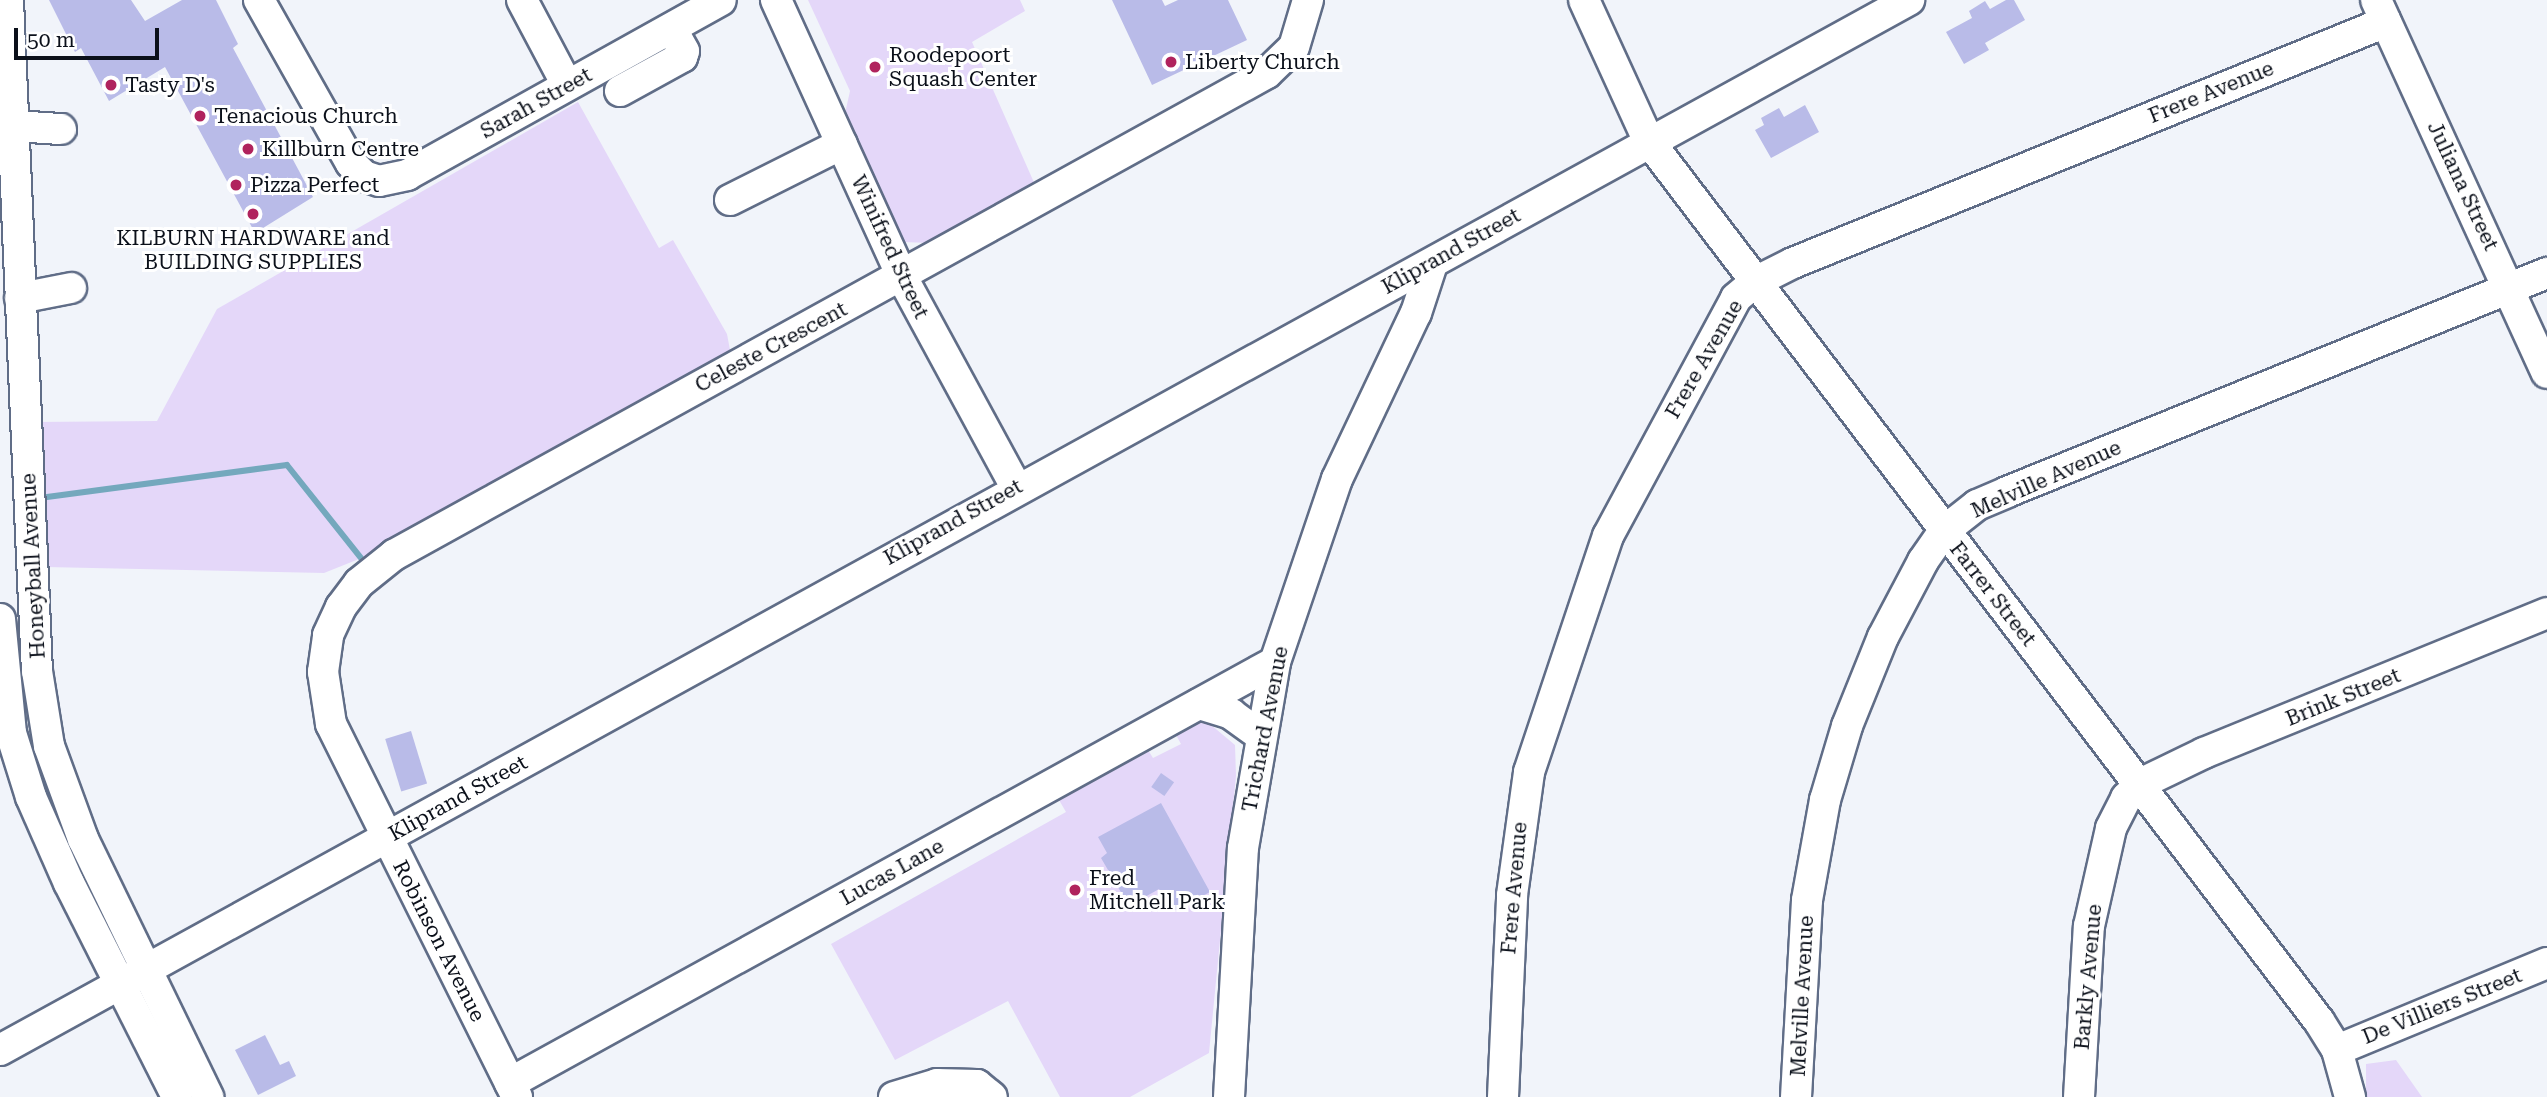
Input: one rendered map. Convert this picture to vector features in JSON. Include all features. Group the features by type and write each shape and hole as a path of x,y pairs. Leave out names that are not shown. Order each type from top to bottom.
{"street":[{"name":"Honeyball Avenue","path":"8,0 8,125 20,298 37,671 48,746 177,1097"},
{"name":"Sarah Street","path":"259,0 351,163 364,176 379,181 407,175 721,0"},
{"path":"522,0 567,85"},
{"name":"Winifred Street","path":"776,0 902,277 1016,487"},
{"name":"Celeste Crescent","path":"342,748 326,705 323,672 328,635 359,583 394,555 902,277 1267,73 1294,47 1308,0"},
{"name":"Farrer Street","path":"1584,0 1648,140 1944,531 2140,784 2337,1050"},
{"name":"Kliprand Street","path":"0,1050 1016,487 1432,264 1648,140 1909,0"},
{"name":"Frere Avenue","path":"1503,1097 1518,822 1560,671 1608,536 1721,321 1755,282 2381,11"},
{"name":"Juliana Street","path":"2381,11 2511,288 2547,373"},
{"path":"620,91 682,57 684,51 671,28"},
{"path":"8,125 61,128"},
{"path":"730,200 842,144"},
{"name":"Trichard Avenue","path":"1229,1097 1238,900 1261,736 1275,662 1337,479 1416,313 1432,264"},
{"name":"Melville Avenue","path":"1796,1097 1807,900 1825,800 1847,726 1883,637 1923,561 1944,531 1977,505 2007,492 2547,273"},
{"path":"20,298 71,288"},
{"name":"Brink Street","path":"2140,784 2204,753 2547,613"},
{"name":"Honeyball Avenue","path":"0,619 8,756 51,843 208,1097"},
{"name":"Lucas Lane","path":"513,1090 1275,662"},
{"path":"1199,704 1231,714 1261,736"},
{"path":"8,756 48,746"},
{"name":"Robinson Avenue","path":"342,748 513,1090"},
{"name":"Barkly Avenue","path":"2079,1097 2084,971 2095,893 2117,812 2140,784"},
{"name":"De Villiers Street","path":"2337,1050 2547,963"},
{"path":"2337,1050 2350,1097"},
{"path":"894,1097 937,1084 977,1085 992,1097"}],"shaded area":[{"path":"808,0 1020,0 1025,11 972,42 1036,187 932,243 901,242 844,118 850,91"},
{"path":"578,102 659,248 673,240 727,334 730,350 374,553 324,573 46,567 34,422 157,421 217,309"},
{"name":"Fred Mitchell Park","path":"1204,719 1235,745 1236,776 1209,1053 1130,1097 1060,1097 1008,1001 895,1060 831,944 1066,812 1059,800 1148,750 1153,758 1181,744 1176,735"},
{"path":"2396,1060 2422,1097 2366,1097 2366,1064"}],"building":[{"name":"Killburn Centre","path":"49,0 131,0 145,21 182,0 216,0 238,44 233,48 313,197 255,233 165,67 109,101 81,48 75,52"},
{"name":"Liberty Church","path":"1112,0 1162,0 1165,6 1178,0 1228,0 1247,40 1152,85"},
{"path":"2006,0 2014,0 2025,20 1985,43 1989,50 1964,64 1946,32 1972,18 1969,11 1985,1 1990,9"},
{"path":"1805,105 1819,132 1771,158 1755,130 1764,125 1761,118 1779,108 1784,117"},
{"path":"411,731 427,784 401,791 385,739"},
{"path":"1161,773 1174,782 1164,796 1151,787"},
{"path":"1161,803 1210,892 1172,912 1159,889 1129,906 1101,858 1107,853 1098,837"},
{"path":"265,1035 280,1065 289,1061 296,1076 258,1095 235,1050"}],"waterway":[{"path":"47,497 287,465 361,558"}],"place":[{"name":"Liberty Church","path":"1171,62"},
{"name":"Roodepoort Squash Center","path":"875,67"},
{"name":"Tasty D's","path":"111,85"},
{"name":"Tenacious Church","path":"200,116"},
{"name":"Killburn Centre","path":"248,149"},
{"name":"Pizza Perfect","path":"236,185"},
{"name":"KILBURN HARDWARE and BUILDING SUPPLIES","path":"253,214"},
{"name":"Fred Mitchell Park","path":"1075,890"}]}
